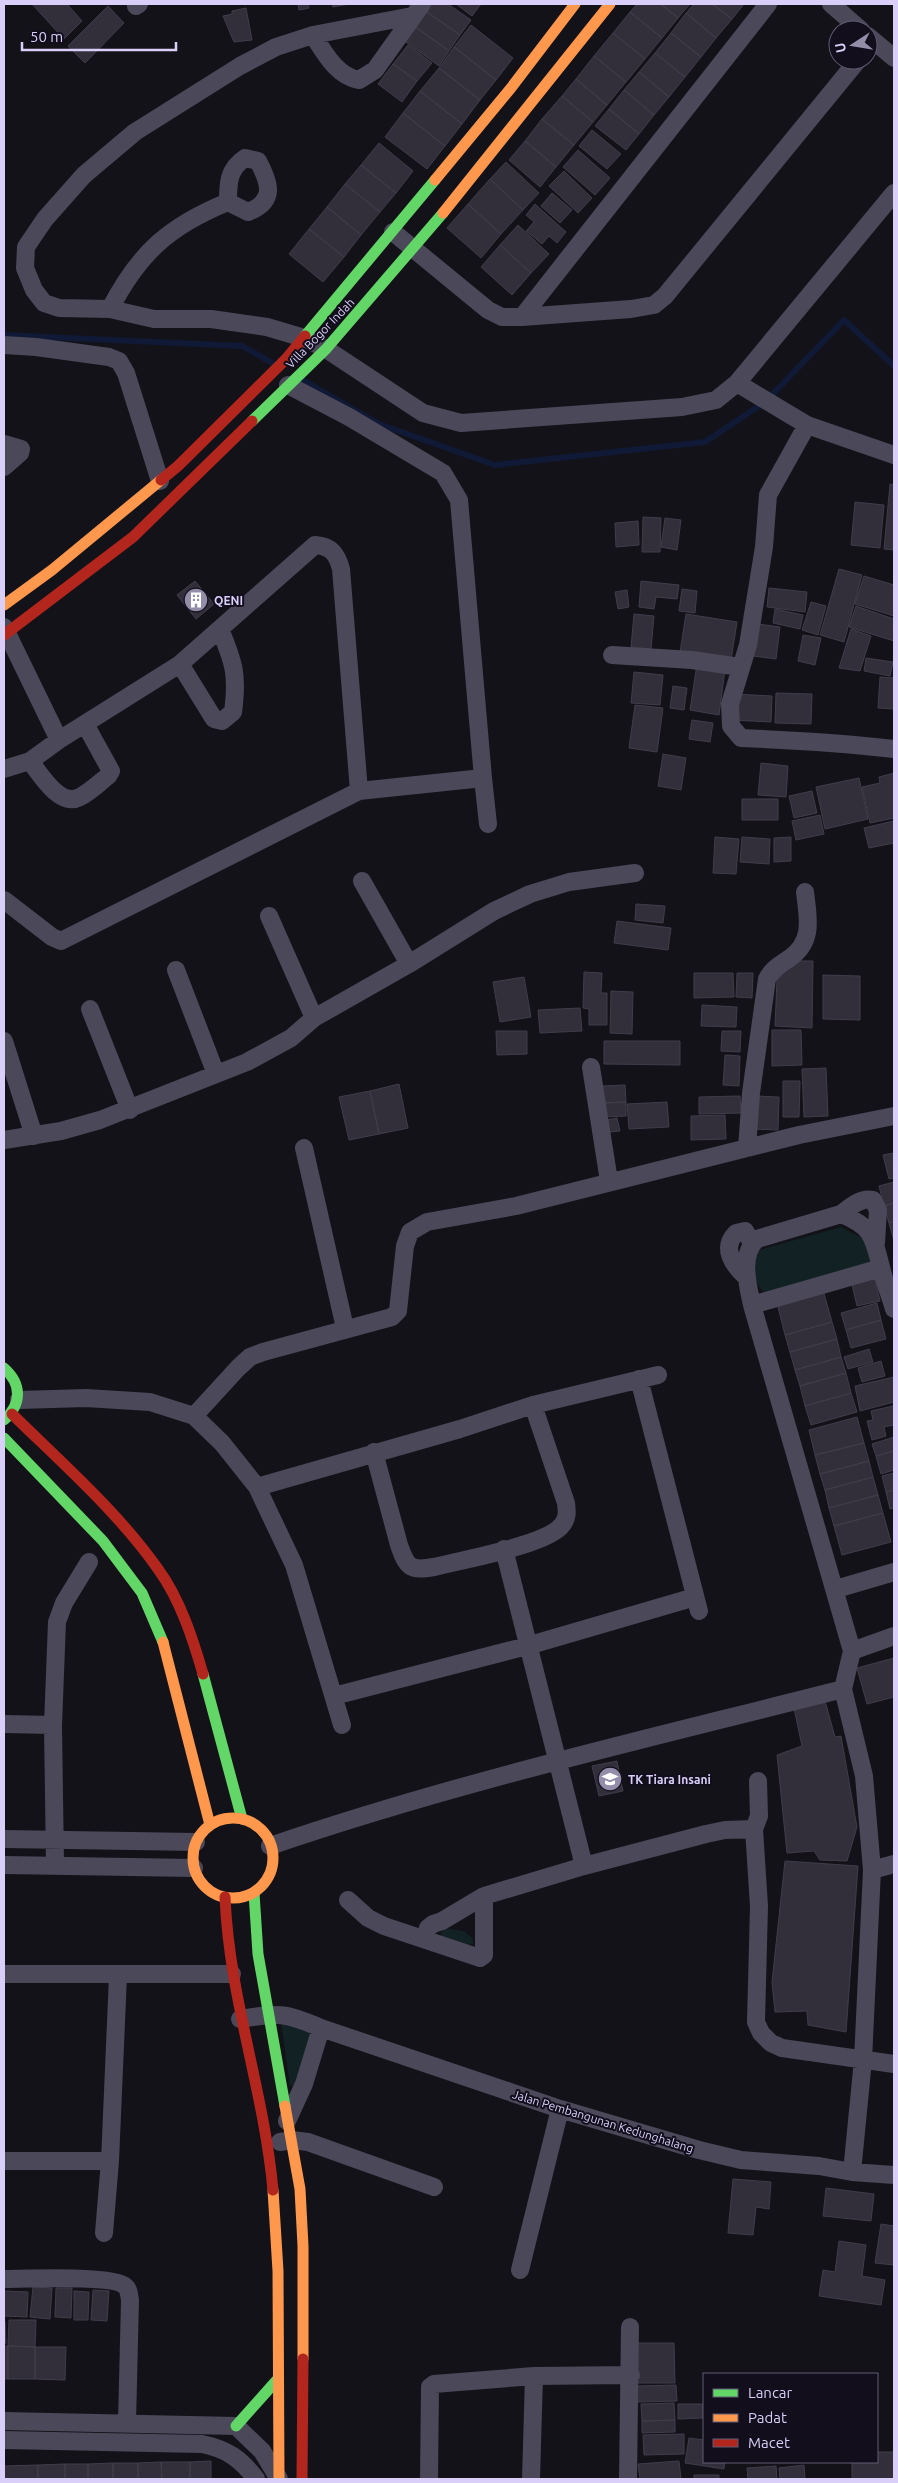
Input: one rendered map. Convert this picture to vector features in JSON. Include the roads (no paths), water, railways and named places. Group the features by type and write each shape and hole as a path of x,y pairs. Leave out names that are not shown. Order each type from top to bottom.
{"street":[{"name":"Villa Bogor Indah","path":"4,605 52,570 178,466 286,359 511,88 575,4"},
{"name":"Villa Bogor Indah","path":"5,632 133,538 326,350 414,249 610,4"},
{"path":"522,318 768,4"},
{"path":"838,6 851,20"},
{"path":"313,35 340,72 351,79 359,80 375,70 418,10"},
{"path":"418,10 313,35 276,47 240,66 135,132 84,175 45,219 26,247 25,268 34,290 44,303 60,308 110,309 154,318 211,319 267,327 304,338 326,350 423,413 461,424 682,406 716,400 738,383 894,194"},
{"path":"878,46 894,58"},
{"path":"393,232 488,310 502,316 522,318 631,309 654,304 665,296 850,70"},
{"path":"110,309 126,279 151,248 198,214 228,202"},
{"path":"4,345 36,347 109,357 119,361 126,373 160,481"},
{"path":"293,381 443,473 459,500 482,778 488,824"},
{"path":"738,383 807,425 894,455"},
{"path":"807,425 768,495 764,547 748,645 730,704 731,726 741,738 812,740 894,749"},
{"path":"4,444 20,449 20,453 4,467"},
{"path":"4,769 30,761 59,740 180,664 315,545 329,548 337,556 341,569 358,791"},
{"path":"180,664 214,719 222,721 233,712 237,683 232,658 220,629"},
{"path":"5,632 59,740"},
{"path":"612,655 692,660 740,667"},
{"path":"30,761 57,794 69,799 79,798 108,776 111,771 85,724"},
{"path":"4,900 52,937 61,941 104,917 358,791 482,778"},
{"path":"4,1140 61,1131 130,1110 216,1074 273,1049 291,1038 314,1018 409,964 494,911 530,894 569,882 635,873"},
{"path":"362,881 409,964"},
{"path":"747,1148 751,1093 767,979 772,970 800,950 804,944 807,933 805,892"},
{"path":"269,916 314,1018"},
{"path":"176,970 216,1074"},
{"path":"90,1009 130,1110"},
{"path":"4,1041 34,1136"},
{"path":"591,1067 609,1181"},
{"path":"194,1416 250,1357 345,1328 392,1316 398,1311 402,1258 410,1232 418,1226 454,1216 516,1206 609,1181 747,1148 894,1116"},
{"path":"304,1148 345,1328"},
{"path":"852,2172 863,2060 872,1870 864,1776 843,1690 852,1651 836,1589 752,1306 746,1277 746,1264 752,1243 757,1239 841,1214 864,1200 873,1200 878,1210 876,1243 881,1268 894,1309"},
{"path":"841,1214 865,1227 876,1243"},
{"path":"752,1306 881,1268"},
{"path":"4,1368 15,1378 19,1388 12,1412"},
{"path":"257,1486 460,1429 533,1405 658,1374"},
{"path":"334,1696 697,1604 639,1379"},
{"path":"12,1412 86,1398 150,1402 194,1416 222,1443 257,1486 294,1565 342,1725"},
{"path":"374,1452 399,1545 404,1560 410,1567 418,1570 434,1567 537,1540 554,1532 562,1525 567,1515 566,1503 533,1405"},
{"path":"12,1412 107,1508 159,1570 192,1634 242,1819"},
{"path":"4,1438 103,1541 142,1593 164,1643 210,1825"},
{"path":"504,1549 584,1866"},
{"path":"55,1865 53,1725 57,1622 64,1602 89,1562"},
{"path":"836,1589 894,1572"},
{"path":"852,1651 894,1636"},
{"path":"270,1846 344,1821 557,1762 843,1690"},
{"path":"4,1724 53,1725"},
{"path":"758,1781 758,1816 754,1828 758,1906 756,2002 756,2022 758,2027 771,2043 782,2048 894,2064"},
{"path":"231,1818 242,1819 261,1830 270,1846 271,1869 267,1878 254,1893 225,1897 205,1887 194,1868 193,1855 196,1842 210,1825 231,1818"},
{"path":"425,1938 428,1928 433,1924 442,1921 484,1896 584,1866 706,1834 725,1830 754,1828"},
{"path":"4,1839 196,1842"},
{"path":"4,1864 194,1868"},
{"path":"872,1870 894,1864"},
{"path":"254,1893 258,1954 287,2121 292,2140 302,2224 291,2342 277,2380 279,2479"},
{"path":"348,1900 368,1918 384,1926 425,1938 477,1958 482,1957 486,1937 484,1896"},
{"path":"225,1897 225,1924 232,1974 268,2144 291,2342 302,2479"},
{"path":"4,1974 118,1976 232,1974"},
{"path":"104,2233 110,2161 118,1976"},
{"name":"Jalan Pembangunan Kedunghalang","path":"240,2018 284,2014 560,2109 741,2160 819,2166 852,2172 894,2175"},
{"path":"287,2121 304,2084 321,2028"},
{"path":"520,2270 560,2109"},
{"path":"268,2144 292,2140 327,2148 434,2187"},
{"path":"4,2161 110,2161"},
{"path":"4,2279 91,2279 124,2284 128,2290 130,2300 127,2423"},
{"path":"628,2479 631,2376 630,2327"},
{"path":"428,2479 430,2387 434,2384 534,2376 631,2376"},
{"path":"531,2479 534,2376"},
{"path":"236,2426 277,2380"},
{"path":"4,2421 236,2426 262,2451 279,2479"},
{"path":"4,2440 202,2444 230,2452 244,2463 256,2479"}],"waterway":[{"path":"303,380 379,424 495,465 705,442 765,402 844,320 894,366"},
{"path":"4,335 242,346 274,364"}],"place":[{"name":"QENI","path":"196,600"},
{"name":"TK Tiara Insani","path":"610,1779"}]}
